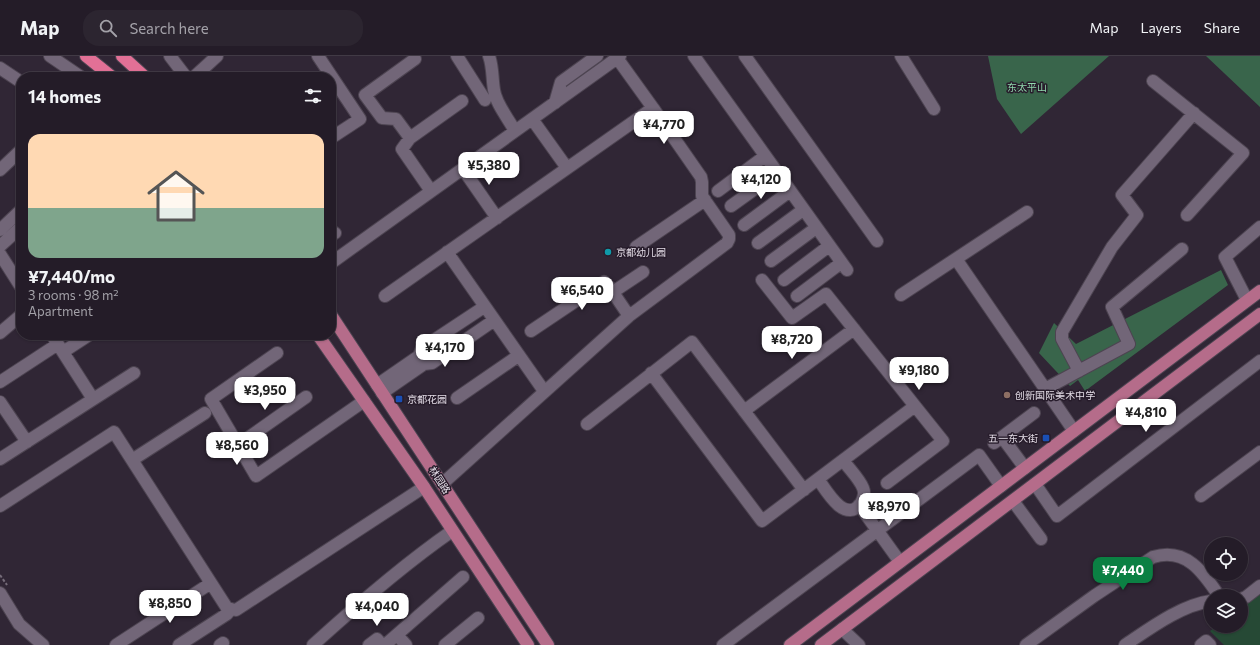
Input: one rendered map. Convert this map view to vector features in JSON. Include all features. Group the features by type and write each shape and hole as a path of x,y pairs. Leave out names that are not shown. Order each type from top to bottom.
{"highway":[{"path":"86,56 106,72"},
{"path":"122,56 140,72"}],"main road":[{"path":"790,645 1260,291"},
{"path":"821,645 1260,314"},
{"name":"林园路","path":"336,323 548,645"},
{"name":"林园路","path":"321,340 424,487 528,645"}],"street":[{"path":"50,56 74,72"},
{"path":"170,56 182,72"},
{"path":"199,72 217,56"},
{"path":"318,56 329,72"},
{"path":"457,56 485,100"},
{"path":"488,56 492,66 494,91 515,131"},
{"path":"555,103 561,82 597,56"},
{"path":"694,56 844,267 796,296"},
{"path":"745,56 877,241"},
{"path":"900,56 934,109"},
{"path":"336,259 619,57 701,177 701,192 727,231 729,239 727,243 629,316 442,484"},
{"path":"410,138 396,119 382,118 365,95 415,59"},
{"path":"0,68 16,79"},
{"path":"1154,81 1243,153 1187,215"},
{"path":"336,83 360,119 336,135"},
{"path":"431,191 402,149 410,138 462,101"},
{"path":"385,296 653,108"},
{"path":"1079,371 1062,339 1062,332 1112,247 1137,215 1122,195 1194,113"},
{"path":"532,119 567,168"},
{"path":"0,170 16,155"},
{"path":"718,190 765,156"},
{"path":"463,169 496,218"},
{"path":"731,206 777,173"},
{"path":"744,225 790,191"},
{"path":"636,247 705,200"},
{"path":"758,243 804,210"},
{"path":"900,295 1027,212"},
{"path":"3,222 16,213"},
{"path":"1247,300 1225,257 1260,227"},
{"path":"771,261 816,228"},
{"path":"0,246 16,232"},
{"path":"784,280 829,246"},
{"path":"1045,389 1129,344 1112,307 1182,249"},
{"path":"447,252 518,356 544,391"},
{"path":"0,254 16,279"},
{"path":"956,259 1074,431"},
{"path":"613,292 643,272"},
{"path":"762,280 792,318 826,294 943,441 887,483"},
{"path":"530,331 604,282 613,292 629,316"},
{"path":"380,389 418,356 422,348 484,307"},
{"path":"0,333 16,319"},
{"path":"380,389 424,364 432,363 493,320"},
{"path":"744,411 854,329"},
{"path":"0,382 58,344 72,340"},
{"path":"587,424 692,342 804,490"},
{"path":"58,344 93,399"},
{"path":"277,353 211,399 256,476 364,401"},
{"path":"457,398 518,356"},
{"path":"1035,484 1057,516 1260,362"},
{"path":"0,459 134,373"},
{"path":"651,373 762,521 915,406"},
{"path":"238,445 306,397"},
{"path":"0,402 20,428 26,442"},
{"path":"132,460 205,413"},
{"path":"1025,468 998,440 1034,413"},
{"path":"0,506 114,432 227,608 236,610 424,487"},
{"path":"1201,496 1260,452"},
{"path":"723,645 980,455 1001,486"},
{"path":"818,479 840,507 850,509 858,505 864,496 862,486 843,460"},
{"path":"1013,500 1041,540"},
{"path":"858,505 900,562"},
{"path":"312,645 362,601 430,546 452,531"},
{"path":"1026,645 1094,596 1152,557 1163,554 1173,554 1184,558 1202,571 1214,589"},
{"path":"385,645 464,577"},
{"path":"116,645 211,583"},
{"path":"1248,595 1260,586"},
{"path":"0,593 19,624 39,642"},
{"path":"1125,645 1177,613 1204,602"},
{"path":"179,645 227,614 231,609"},
{"path":"444,645 478,618"},
{"path":"842,630 859,645"},
{"path":"397,635 406,645"},
{"path":"369,645 377,639 382,645"},
{"path":"1201,645 1206,641 1210,645"},
{"path":"25,645 39,642"}],"green space":[{"name":"东太平山","path":"988,56 1109,56 1021,134 997,99"},
{"path":"1206,56 1260,56 1260,107"},
{"path":"1221,270 1228,285 1085,391 1078,380 1070,386 1039,353 1054,323 1076,344"},
{"path":"1260,594 1260,645 1224,645 1212,633 1248,633 1248,603"}],"place":[{"name":"京都幼儿园","path":"608,252"},
{"name":"创新国际美术中学","path":"1007,395"},
{"name":"京都花园","path":"399,399"},
{"name":"五一东大街","path":"1046,438"}]}
